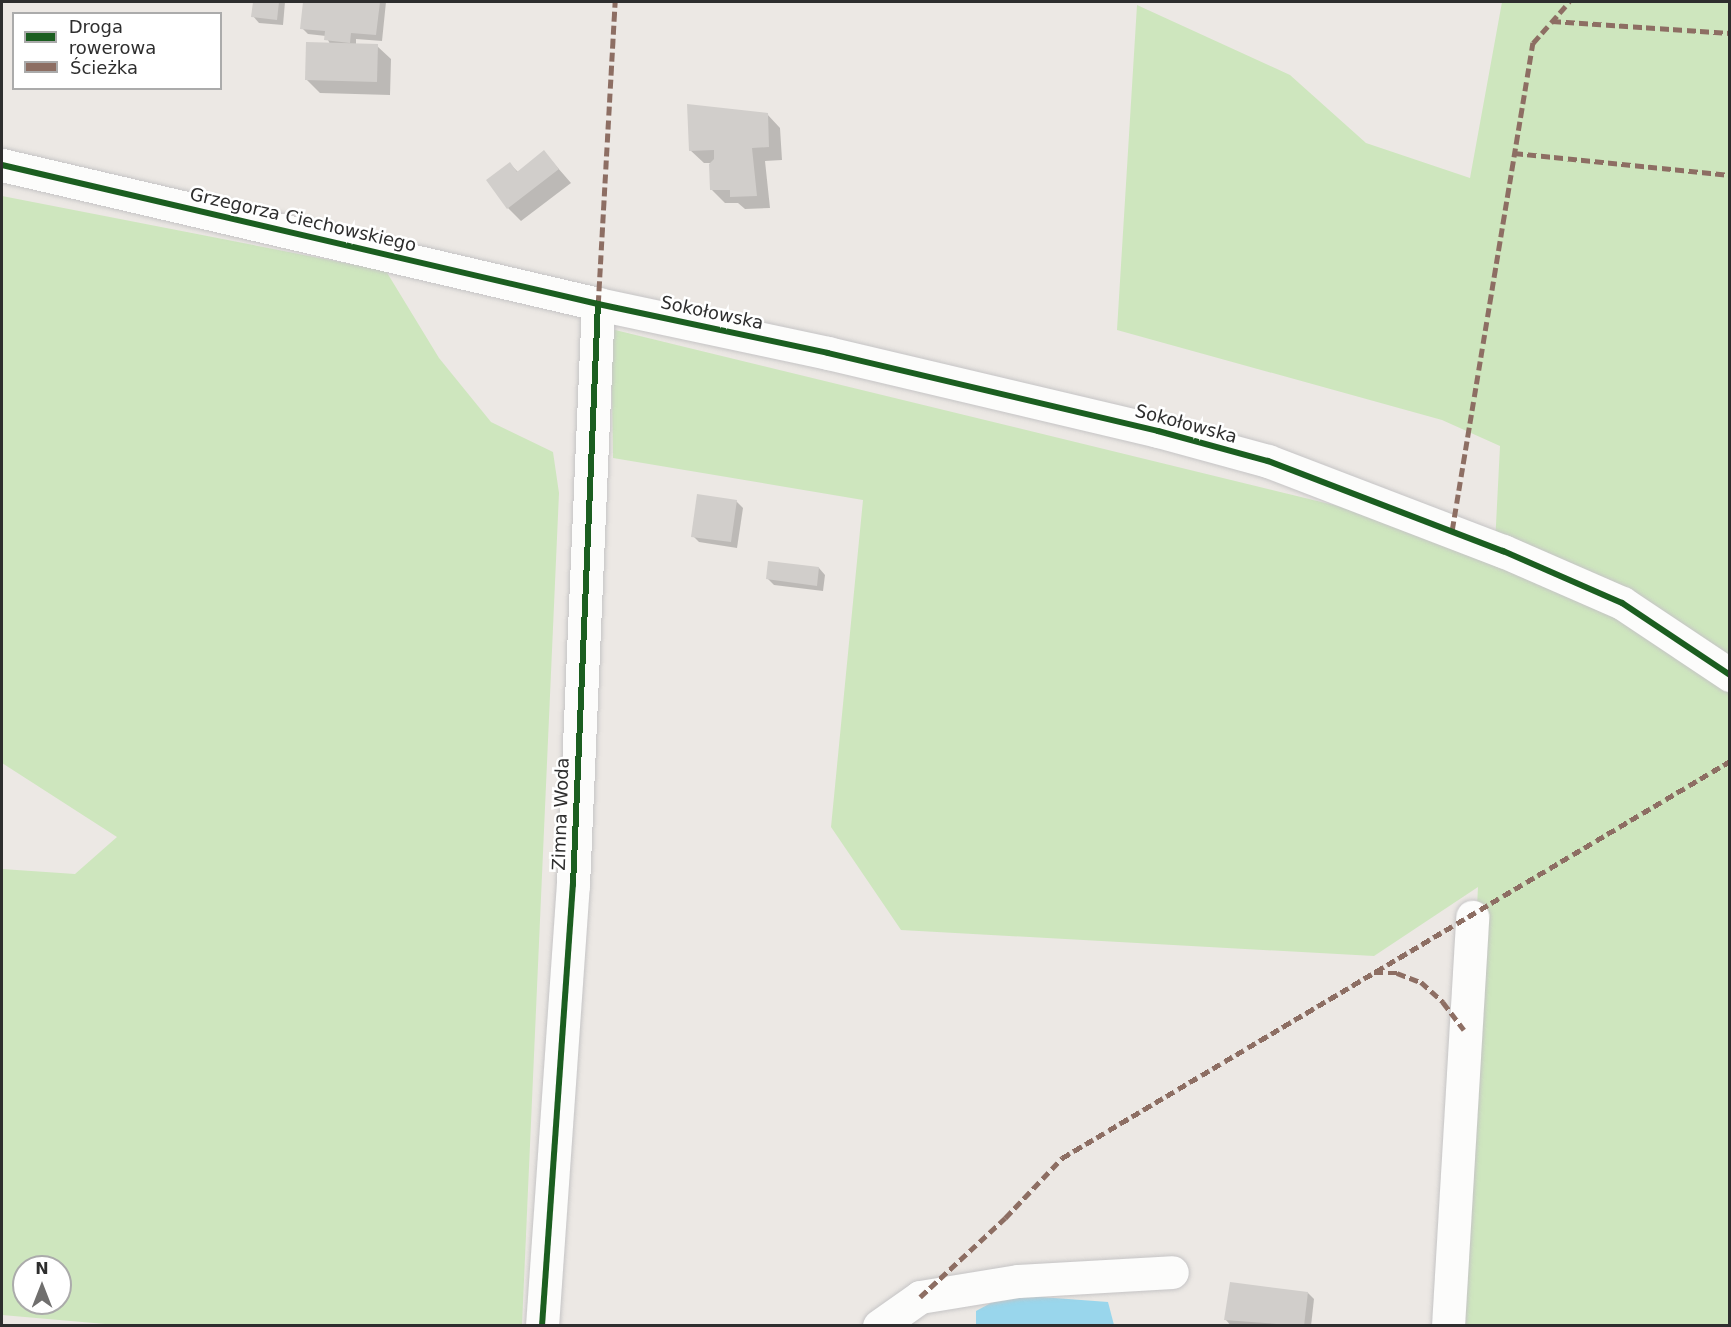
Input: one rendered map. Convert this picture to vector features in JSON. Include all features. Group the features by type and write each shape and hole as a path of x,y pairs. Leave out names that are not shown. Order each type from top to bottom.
{"street":[{"name":"Grzegorza Ciechowskiego","path":"2,165 598,304"},
{"name":"Sokołowska","path":"598,304 828,353 1158,431 1268,461 1482,542 1622,603 1730,675"},
{"name":"Zimna Woda","path":"542,1326 573,885 598,304"},
{"path":"1448,1326 1472,917"},
{"path":"879,1326 920,1297 1018,1281 1172,1272"}],"green space":[{"path":"1502,2 1729,2 1729,1325 1455,1325 1478,887 1374,956 901,930 831,827 863,500 613,458 611,329 1379,516 1494,564 1500,446 1442,420 1117,330 1137,5 1290,75 1366,143 1470,178"},
{"path":"2,196 386,271 439,358 491,422 553,452 559,493 522,1325 128,1326 2,1315 2,869 75,874 117,837 2,763"}],"water":[{"path":"1041,1297 1108,1302 1114,1325 976,1326 976,1311 1000,1298"}],"building":[{"path":"253,2 279,2 277,20 251,17"},
{"path":"303,2 380,2 376,35 351,33 350,43 324,40 325,31 300,29"},
{"path":"306,42 378,44 377,82 305,80"},
{"path":"687,104 768,113 769,147 752,148 757,196 730,197 730,190 710,190 709,164 714,159 714,150 689,151"},
{"path":"544,150 559,169 507,209 486,180 510,162 517,172"},
{"path":"697,494 737,500 731,542 691,537"},
{"path":"768,561 819,567 817,586 766,579"},
{"path":"1230,1282 1308,1292 1304,1326 1224,1320"}],"marked path":[{"path":"598,304 615,2"},
{"path":"1452,530 1533,43 1569,2"},
{"path":"1552,21 1730,33"},
{"path":"1514,153 1730,175"},
{"path":"920,1297 1005,1218 1062,1158 1730,761"},
{"path":"1374,973 1397,973 1421,982 1443,1002 1464,1030"}],"cycle path":[{"path":"2,165 598,304 828,353 1158,431 1268,461 1503,551 1622,603 1730,675"},
{"path":"542,1326 573,885 598,304"}]}
